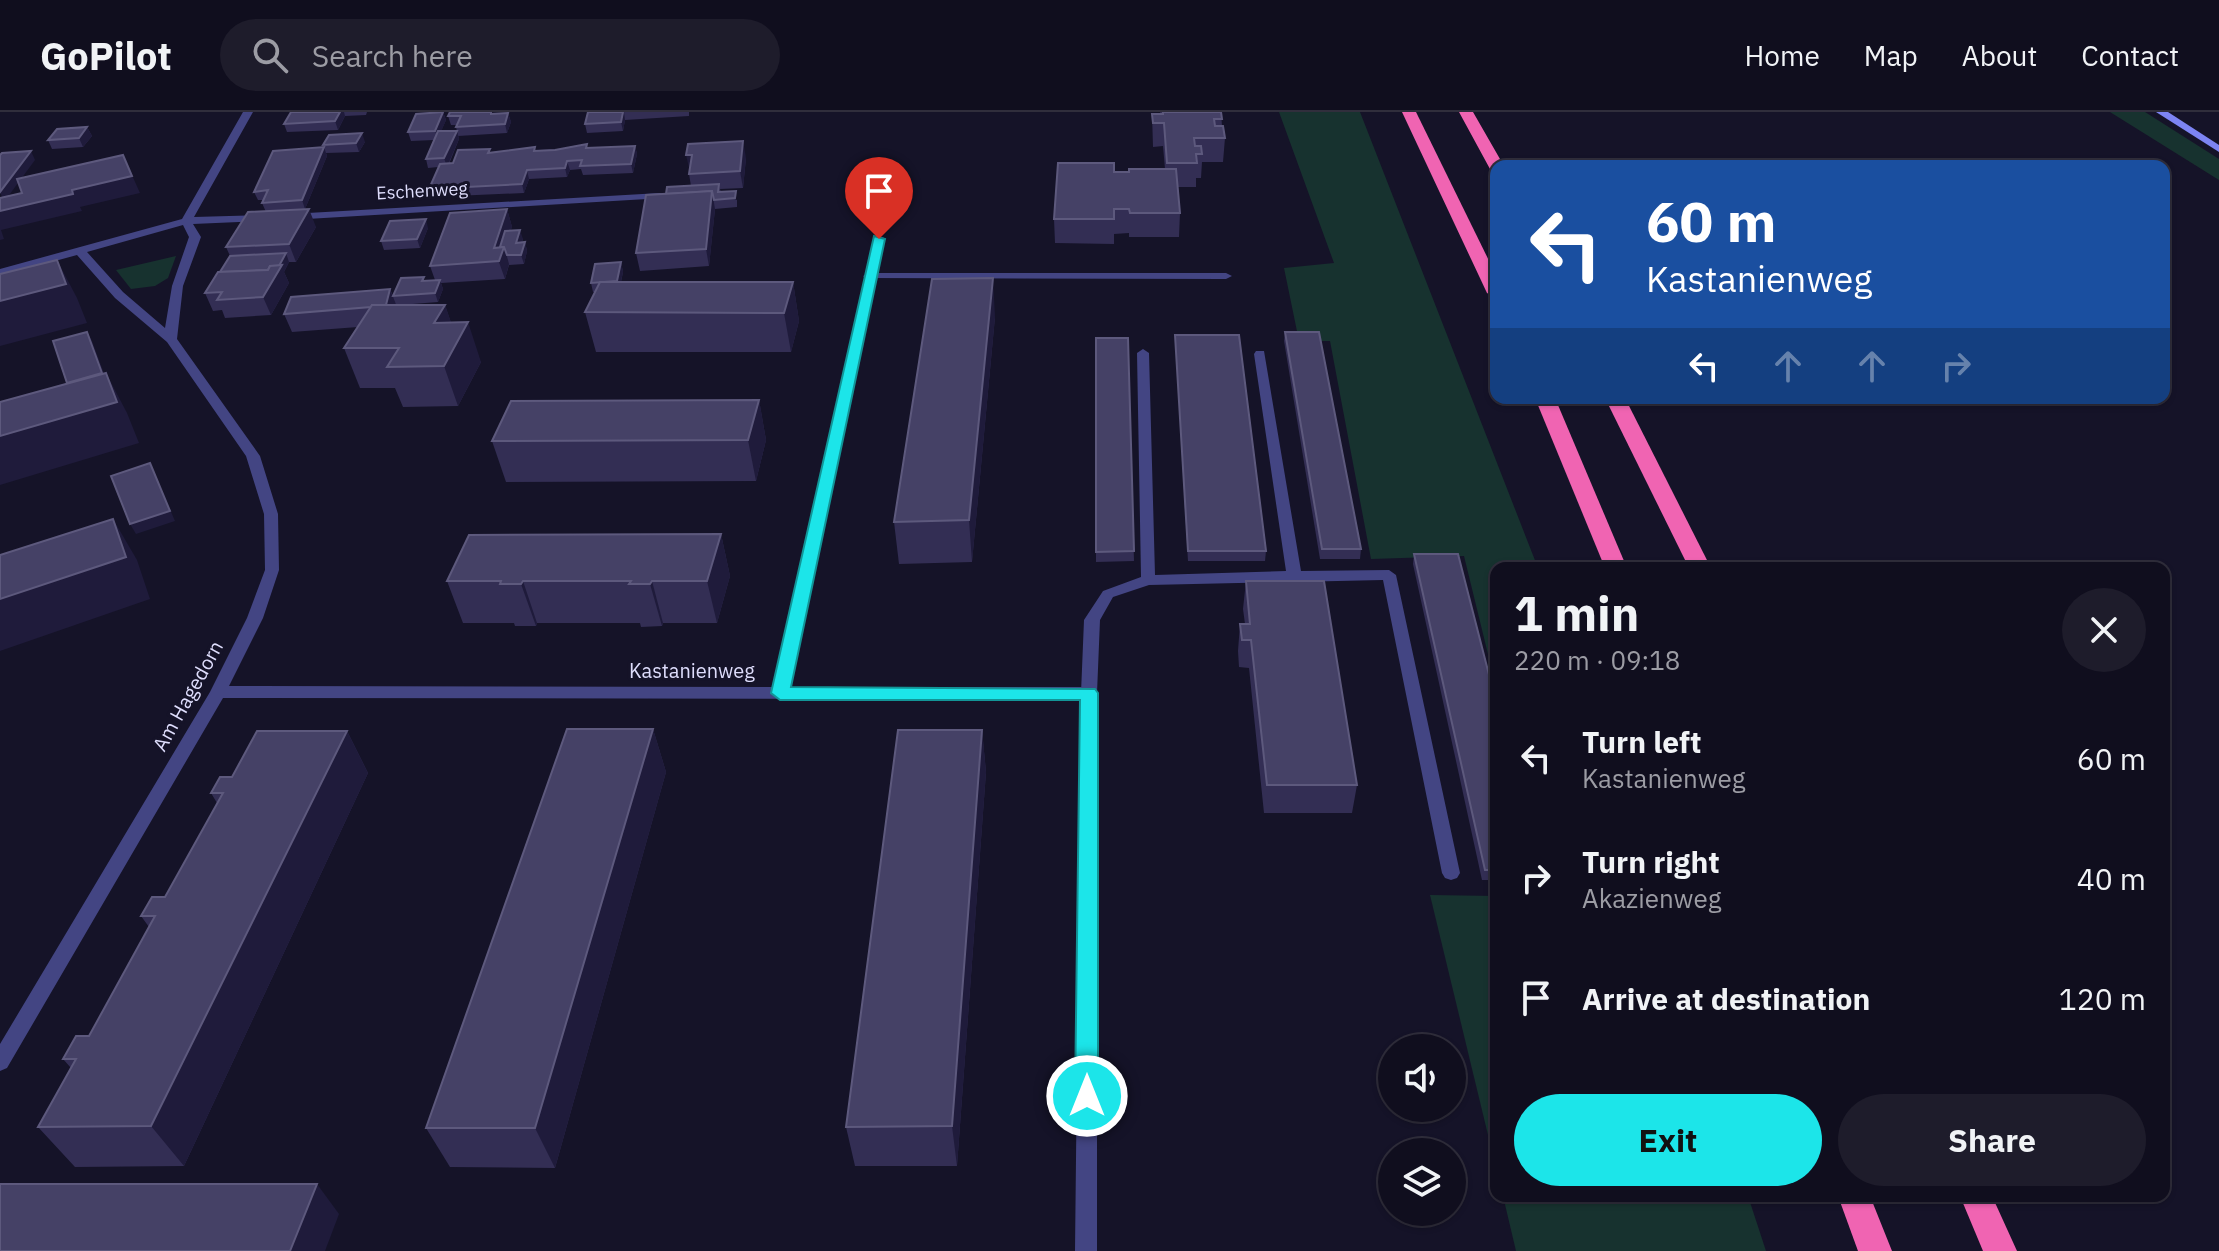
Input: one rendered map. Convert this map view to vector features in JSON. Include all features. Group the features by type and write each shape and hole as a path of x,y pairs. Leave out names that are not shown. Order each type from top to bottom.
{"highway":[{"path":"1409,112 1490,281"},
{"path":"1466,112 1493,160"},
{"path":"1548,404 1613,562"},
{"path":"1618,404 1697,562"},
{"path":"1856,1202 1875,1251"},
{"path":"1979,1202 2000,1251"}],"main road":[{"path":"2161,112 2219,149"}],"street":[{"path":"171,339 175,293 195,237 186,221 248,112"},
{"name":"Eschenweg","path":"0,273 186,221 660,196"},
{"path":"780,693 879,239"},
{"name":"Am Hagedorn","path":"0,1062 218,692 255,618 272,570 271,514 253,456 171,339 119,295 80,252"},
{"path":"869,276 1226,276"},
{"path":"1143,353 1148,580"},
{"path":"1260,354 1294,576"},
{"path":"1086,1251 1089,693 1092,620 1108,594 1148,580 1389,575 1451,873"},
{"name":"Kastanienweg","path":"218,692 1089,693"}],"green space":[{"path":"1279,112 1360,112 1536,562 1490,562 1490,662 1464,556 1371,559 1330,341 1299,341 1284,268 1334,263"},
{"path":"2110,112 2145,112 2219,159 2219,180"},
{"path":"176,256 168,278 155,286 131,289 116,270"},
{"path":"1430,895 1490,896 1490,1143"},
{"path":"1504,1202 1750,1202 1766,1251 1516,1251"}],"building":[{"path":"291,112 340,112 335,121 284,124"},
{"path":"443,112 435,131 408,132 416,114"},
{"path":"450,112 508,113 505,124 456,127 461,116 448,116"},
{"path":"588,112 623,112 621,122 585,124"},
{"path":"1221,112 1222,119 1214,119 1215,126 1223,126 1225,138 1194,138 1195,146 1201,146 1202,154 1196,154 1197,163 1167,163 1164,123 1153,123 1152,114"},
{"path":"87,127 79,138 48,140 57,129"},
{"path":"438,131 457,131 444,158 426,159"},
{"path":"362,133 356,143 323,145 329,135"},
{"path":"743,141 740,171 689,174 692,155 686,155 688,144"},
{"path":"587,144 586,148 635,146 631,164 580,166 582,160 567,161 565,168 527,170 522,184 429,189 440,164 453,163 458,150 490,149 488,153 535,147 534,151"},
{"path":"324,147 302,200 262,203 268,190 254,192 273,151"},
{"path":"31,151 0,192 0,155"},
{"path":"123,155 132,176 0,211 0,198 22,193 17,179"},
{"path":"1058,163 1114,163 1114,172 1176,169 1180,213 1130,213 1129,209 1114,209 1114,219 1054,219"},
{"path":"719,184 718,192 736,191 735,198 714,200 712,191 666,194 667,187"},
{"path":"712,191 706,249 636,253 646,195"},
{"path":"309,209 289,244 226,247 248,212"},
{"path":"507,209 494,248 504,247 499,261 430,266 450,213"},
{"path":"426,219 417,239 381,241 390,221"},
{"path":"520,230 516,243 525,242 521,255 507,255 504,247 500,247 505,231"},
{"path":"286,253 279,266 270,266 268,270 220,272 230,256"},
{"path":"57,260 66,284 0,301 0,274"},
{"path":"621,262 617,281 591,283 595,264"},
{"path":"282,265 263,297 217,300 222,292 205,293 218,272 268,270 270,266"},
{"path":"424,277 422,281 440,280 435,293 393,296 401,278"},
{"path":"993,278 969,520 894,522 932,279"},
{"path":"600,282 793,282 784,313 585,312"},
{"path":"390,289 386,305 284,314 291,297"},
{"path":"372,305 445,305 434,323 468,322 444,366 387,367 399,348 344,348"},
{"path":"87,332 102,373 67,383 53,341"},
{"path":"1285,332 1319,332 1361,549 1322,549"},
{"path":"1175,335 1239,335 1266,551 1188,551"},
{"path":"1096,338 1128,338 1134,551 1096,552"},
{"path":"106,373 117,402 0,436 0,402"},
{"path":"759,400 748,440 492,441 511,401"},
{"path":"150,463 170,511 130,524 111,476"},
{"path":"113,519 126,557 0,599 0,555"},
{"path":"721,534 707,581 629,584 631,581 523,581 521,584 500,584 501,581 447,581 469,535"},
{"path":"1414,554 1458,554 1490,679 1490,870 1485,870"},
{"path":"1246,581 1324,581 1357,785 1267,785 1251,640 1242,640 1240,624 1250,624"},
{"path":"567,729 653,729 535,1128 426,1128"},
{"path":"898,730 982,730 952,1126 846,1127"},
{"path":"257,731 347,731 151,1126 38,1127 76,1059 63,1059 76,1036 89,1036 155,916 141,916 152,897 165,897 223,793 211,793 220,777 232,777"},
{"path":"0,1184 317,1184 290,1251 0,1251"}],"route":[{"path":"879,239 780,693 1089,693 1087,1096"}]}
